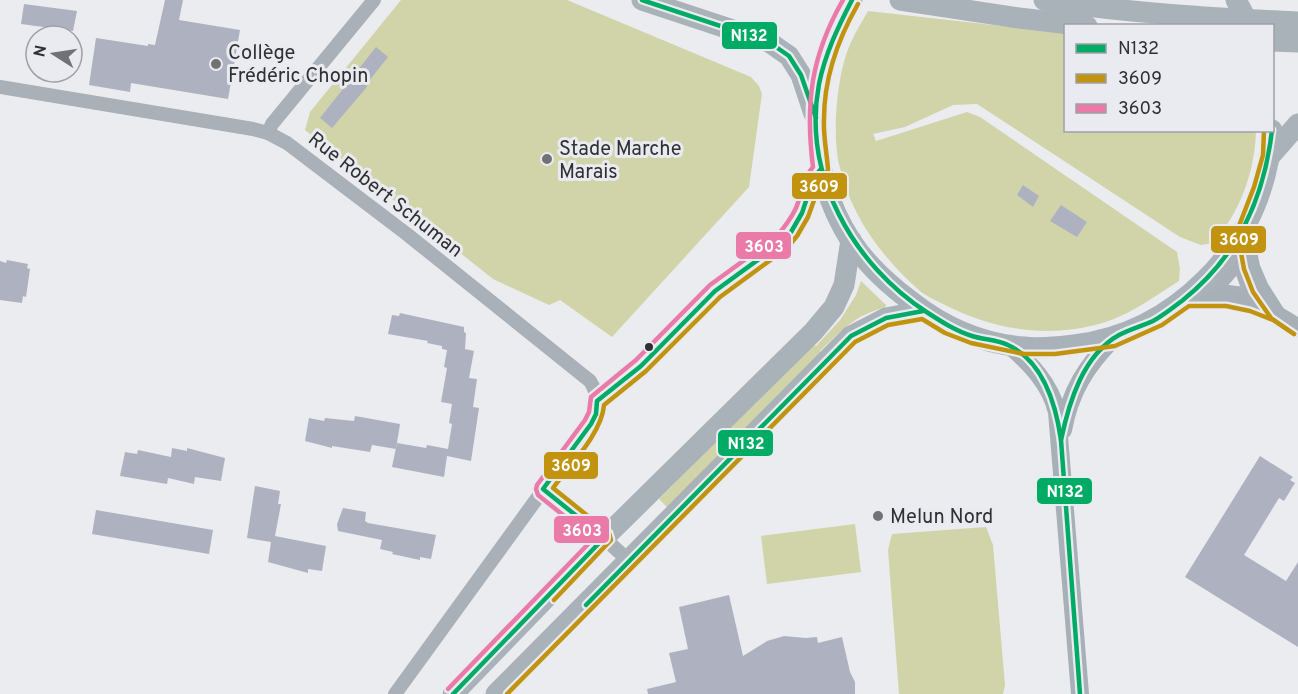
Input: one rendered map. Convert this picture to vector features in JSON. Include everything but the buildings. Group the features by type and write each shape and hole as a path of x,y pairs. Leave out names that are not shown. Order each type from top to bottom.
{"main road":[{"path":"642,0 769,42 789,56 801,75 816,118 821,169 825,183 851,240 890,285 923,311 948,326 973,336 1009,345 1054,347 1113,339 1158,318 1187,298 1221,264 1244,230 1261,189 1270,156 1272,132"},
{"path":"900,0 1070,24"},
{"path":"1044,0 1155,14 1298,22"},
{"path":"1236,0 1249,24"},
{"path":"816,118 825,57 834,31 848,7"},
{"path":"1274,41 1298,42"},
{"path":"1270,156 1298,124"},
{"path":"1244,230 1251,267 1260,288 1276,313"},
{"path":"453,694 604,538 813,332 834,307 844,285 851,240"},
{"path":"1187,298 1227,298 1276,313 1298,328"},
{"path":"496,694 851,336 886,318 923,311"},
{"path":"1061,440 1066,411 1077,384 1099,353 1113,339"},
{"path":"1009,345 1028,361 1049,389 1057,412 1080,694"}],"street":[{"path":"268,133 272,124 374,0"},
{"name":"Rue Robert Schuman","path":"0,87 268,133 287,143 399,228 590,381 597,401 596,414 591,424 395,694"},
{"path":"543,489 629,561"}],"green space":[{"name":"Stade Marche Marais","path":"401,0 567,0 751,77 759,86 762,94 749,187 612,337 560,300 549,305 493,279 305,130 310,112"},
{"path":"868,11 1064,33 1064,132 1256,132 1253,161 1244,191 1223,231 1213,243 1201,245 1180,237 977,104 953,105 905,127 873,134 876,141 967,112 980,117 1177,252 1180,269 1179,281 1138,307 1106,322 1076,329 1037,331 981,320 921,292 881,250 859,218 851,201 839,164 836,121 841,73 851,42"},
{"path":"861,281 886,305 885,308 857,319 835,337 820,351 822,354 668,508 659,499 813,344 816,346 840,320 856,295"},
{"path":"855,524 861,572 767,584 761,536"},
{"path":"986,527 993,545 1005,685 1003,694 899,694 888,550 892,534"}],"transit line":[{"name":"N132","path":"642,0 769,42 789,56 801,75 816,118"},
{"name":"3603","path":"448,689 593,539 538,495 536,489 585,420 589,412 591,397 636,360 710,285 776,237 793,214 813,167 810,122 813,80 817,61 832,21 843,0"},
{"name":"N132","path":"852,0 832,41 819,84 816,118 818,151 826,184 839,215 856,243 877,270 901,293 955,329 972,336 1004,343 1020,352 1039,373 1046,385 1056,413 1061,440 1080,694"},
{"name":"3609","path":"554,600 611,540 609,533 553,488 598,427 604,405 646,371 720,297 787,248 808,217 821,181 828,170 824,125 829,74 838,45 858,4"},
{"name":"3609","path":"1264,132 1263,155 1254,187 1237,231 1244,269 1253,292 1271,318 1294,334"},
{"name":"N132","path":"1061,440 1073,395 1096,354 1119,335 1153,321 1183,300 1219,265 1233,245 1255,203 1272,132"},
{"name":"N132","path":"453,694 604,538 543,489 591,424 596,414 597,401 641,366 715,291 781,243 791,232 802,213 814,177 821,169"},
{"name":"3609","path":"507,694 855,342 888,325 922,319 945,333 971,343 1024,354 1055,354 1115,346 1162,325 1189,306 1226,306 1250,311 1273,320 1294,334"},
{"name":"N132","path":"586,605 851,336 886,318 923,311"}],"place":[{"name":"Collège Frédéric Chopin","path":"216,64"},
{"name":"Stade Marche Marais","path":"547,159"},
{"name":"Melun Nord","path":"878,516"}]}
